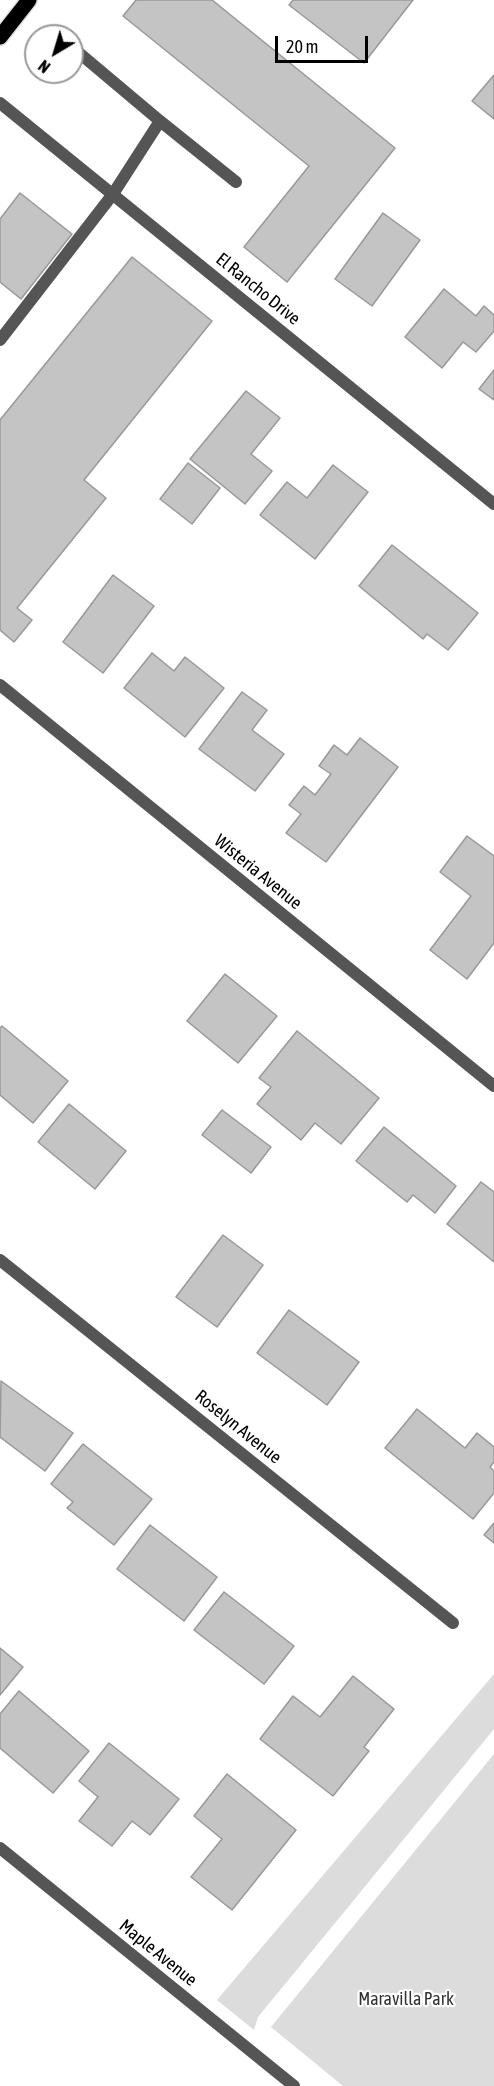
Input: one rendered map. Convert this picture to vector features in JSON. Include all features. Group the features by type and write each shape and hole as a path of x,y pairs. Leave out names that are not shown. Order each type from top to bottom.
{"main road":[{"path":"0,37 29,0"}],"street":[{"path":"84,57 236,182"},
{"name":"El Rancho Drive","path":"0,103 494,504"},
{"path":"0,340 113,194 160,121"},
{"name":"Wisteria Avenue","path":"0,685 494,1086"},
{"name":"Roselyn Avenue","path":"0,1260 453,1623"},
{"name":"Maple Avenue","path":"0,1848 294,2086"}],"green space":[{"path":"494,1674 494,1729 258,2017 254,2030 217,2000"},
{"name":"Maravilla Park","path":"494,1754 494,2086 343,2086 271,2027"}],"building":[{"path":"136,0 212,0 395,148 287,282 244,247 309,166 123,16"},
{"path":"293,0 413,0 364,63 289,5"},
{"path":"494,75 494,119 472,101"},
{"path":"20,193 72,234 21,299 0,282 0,219"},
{"path":"383,213 420,240 372,306 335,279"},
{"path":"132,257 212,321 84,480 106,498 17,608 32,620 14,642 0,630 0,420"},
{"path":"444,289 476,316 484,306 494,315 494,331 476,352 463,342 442,368 405,337"},
{"path":"494,370 494,400 479,389"},
{"path":"246,391 280,418 251,454 272,471 245,504 190,459"},
{"path":"188,463 220,488 192,524 160,499"},
{"path":"333,465 368,492 315,559 260,515 287,482 307,498"},
{"path":"392,545 478,613 448,650 427,634 423,639 359,586"},
{"path":"113,575 154,606 103,673 63,642"},
{"path":"152,653 174,671 185,657 224,688 185,737 124,688"},
{"path":"242,692 267,710 252,730 284,754 255,791 199,749"},
{"path":"360,738 398,767 326,862 286,833 301,814 289,805 304,786 315,795 331,774 319,766 334,745 347,755"},
{"path":"467,836 494,856 494,943 467,979 430,950 471,896 440,872"},
{"path":"225,974 277,1016 238,1063 187,1021"},
{"path":"2,1026 68,1081 33,1123 0,1095 0,1028"},
{"path":"297,1031 379,1098 341,1144 315,1123 301,1140 257,1104 271,1087 259,1078"},
{"path":"69,1104 126,1151 95,1189 38,1142"},
{"path":"222,1110 271,1147 251,1173 202,1135"},
{"path":"384,1127 456,1186 435,1213 413,1195 407,1202 356,1161"},
{"path":"481,1182 494,1192 494,1262 447,1224"},
{"path":"223,1235 263,1265 217,1327 176,1297"},
{"path":"289,1310 359,1362 327,1405 257,1353"},
{"path":"1,1381 73,1433 45,1471 0,1437"},
{"path":"417,1409 465,1448 477,1433 494,1447 494,1462 490,1467 494,1471 494,1493 473,1519 385,1448"},
{"path":"83,1444 152,1499 114,1545 67,1508 73,1502 51,1484"},
{"path":"494,1523 494,1543 484,1535"},
{"path":"150,1525 217,1577 184,1621 117,1569"},
{"path":"224,1592 294,1646 264,1684 194,1630"},
{"path":"0,1648 23,1667 0,1695"},
{"path":"353,1676 394,1709 364,1747 369,1751 333,1796 260,1739 293,1696 320,1717"},
{"path":"19,1691 89,1751 53,1793 0,1748 0,1714"},
{"path":"109,1743 179,1799 150,1835 132,1821 112,1846 79,1821 98,1797 79,1781"},
{"path":"227,1774 296,1830 232,1910 191,1877 222,1839 194,1816"}]}
